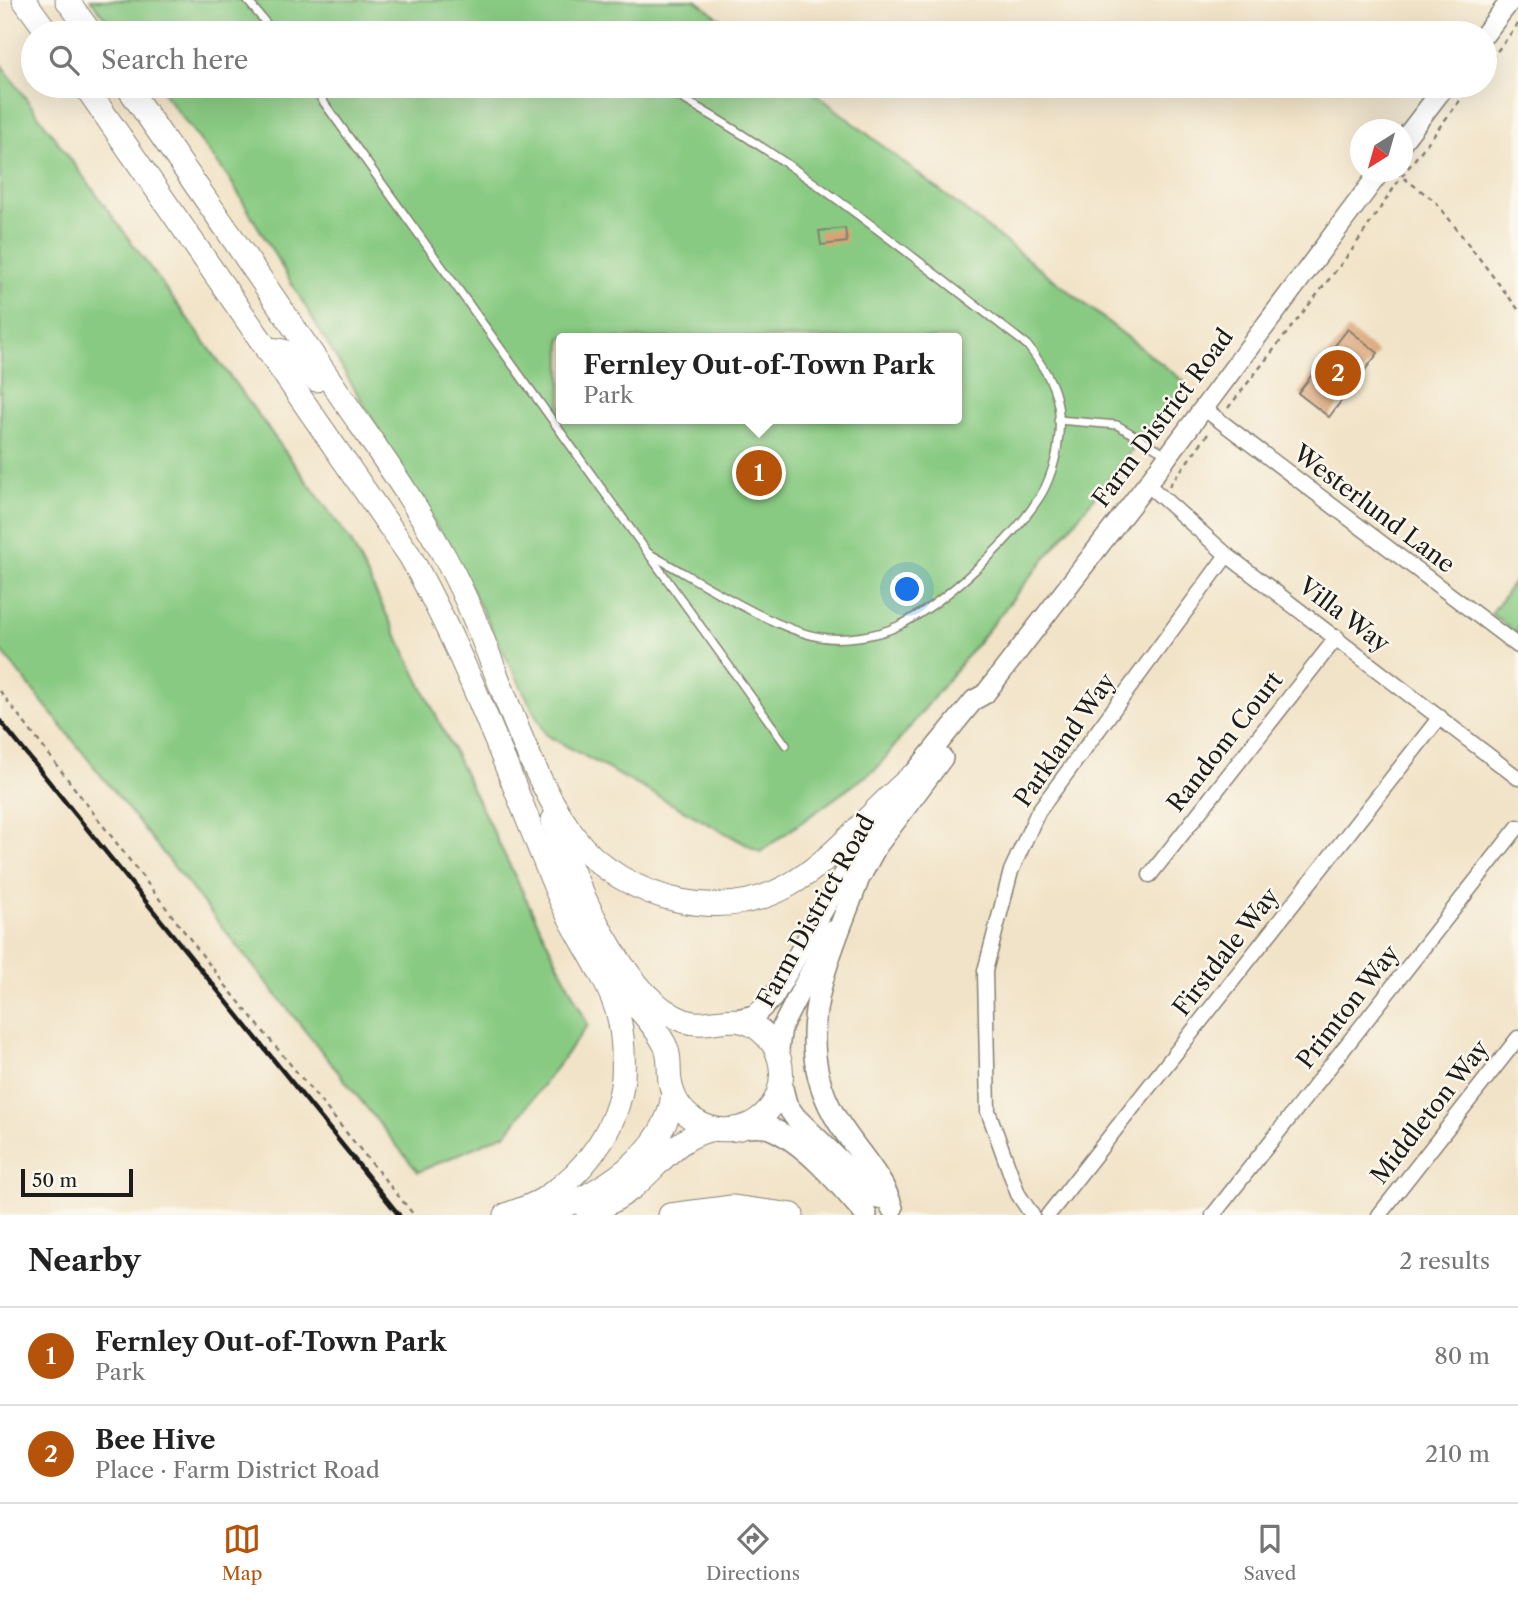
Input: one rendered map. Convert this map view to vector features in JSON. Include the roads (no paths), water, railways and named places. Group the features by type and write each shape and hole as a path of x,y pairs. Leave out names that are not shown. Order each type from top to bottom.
{"highway":[{"path":"24,0 39,21"},
{"path":"67,0 82,21"},
{"path":"93,98 389,522 431,593 568,917 596,965 617,1012 622,1032 623,1079 618,1104 599,1144 578,1171 542,1200 506,1215"},
{"path":"135,98 382,456 448,561 548,797 554,824 579,887 614,953 660,1005 685,1021 736,1019 762,1032 779,1055 781,1084 768,1111 744,1127 703,1131 684,1140 631,1188 588,1215"},
{"path":"267,350 279,348 300,362 382,456"},
{"path":"548,797 589,853 626,880 680,901 738,902 782,889 804,878 826,862 912,776"},
{"path":"543,1215 601,1188 640,1156 669,1116 673,1093 670,1064 664,1043 596,965"},
{"path":"670,1064 683,1038 707,1021"},
{"path":"673,1093 689,1117 716,1129"},
{"path":"670,1215 732,1207 792,1215"}],"main road":[{"path":"1495,21 1511,0"},
{"path":"1413,128 1436,98"},
{"name":"Farm District Road","path":"736,1019 746,1018 763,1009 783,983 852,860 912,776 974,700 985,694 1154,490 1168,455 1211,414 1373,182"},
{"name":"Farm District Road","path":"779,1055 782,1027 857,883 887,832 983,706 985,694"},
{"path":"857,883 820,980 814,1015 813,1047 817,1072 832,1113 877,1179 894,1212"},
{"path":"781,1084 786,1104 795,1117 894,1212"},
{"path":"744,1127 762,1126 785,1137 826,1172 866,1215"}],"street":[{"name":"Westerlund Lane","path":"1211,414 1518,646"},
{"name":"Villa Way","path":"1154,490 1227,555 1518,778"},
{"name":"Parkland Way","path":"1032,1215 1018,1194 988,1111 985,971 1011,870 1038,812 1227,555"},
{"name":"Random Court","path":"1150,875 1337,637"},
{"name":"Firstdale Way","path":"1048,1215 1440,718"},
{"name":"Primton Way","path":"1213,1215 1518,827"},
{"name":"Middleton Way","path":"1379,1215 1518,1038"}],"lane":[{"path":"247,0 264,21"},
{"path":"321,98 786,745"},
{"path":"648,553 771,619 820,637 862,636 898,626 994,552 1041,496 1058,444 1058,402 1049,373 1027,345 804,175 721,118 682,98"},
{"path":"1058,420 1117,425 1168,455"}],"railway":[{"path":"0,721 399,1215"}],"place":[{"name":"Bee Hive","path":"1338,373"},
{"name":"Fernley Out-of-Town Park","path":"759,473"}]}
